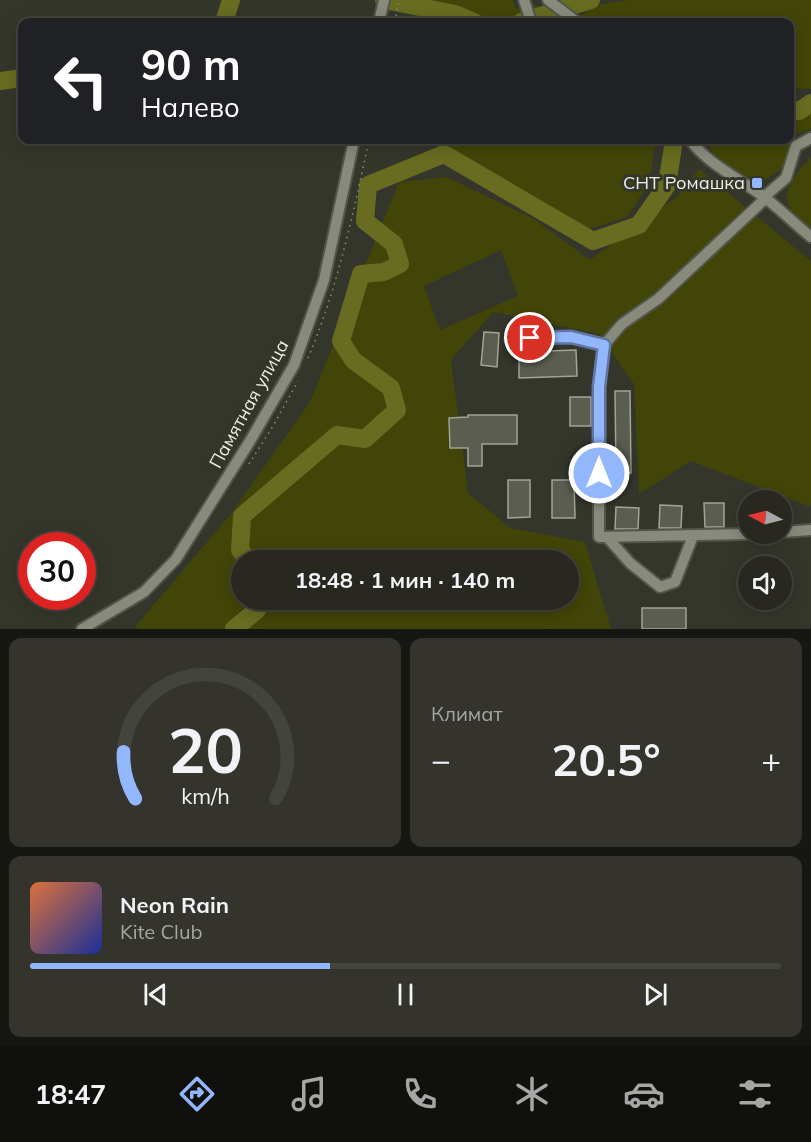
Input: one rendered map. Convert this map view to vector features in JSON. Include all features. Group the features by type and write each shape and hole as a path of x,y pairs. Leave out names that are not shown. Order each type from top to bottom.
{"street":[{"path":"380,18 384,0"},
{"path":"548,0 572,18"},
{"path":"693,536 675,582 660,587 603,537 599,387 604,345 622,324 658,299 786,178 796,146 811,138"},
{"name":"Памятная улица","path":"82,629 144,592 176,559 250,441 294,365 324,280 353,144"},
{"path":"693,144 700,153 765,198 811,237"},
{"path":"510,339 571,337 604,345"},
{"path":"792,531 811,530"},
{"path":"603,537 738,534"}],"path":[{"path":"396,18 399,0"}],"shaded area":[{"path":"430,0 513,0 516,9 536,5 552,18 430,18"},
{"path":"626,0 811,0 811,89 794,88 794,18 582,18 579,16 596,6"},
{"path":"811,107 811,129 796,134 794,140 794,115"},
{"path":"655,144 649,183 627,217 589,229 525,195 448,146 417,145"},
{"path":"708,144 793,144 786,165 765,180 736,173 723,165"},
{"path":"811,157 811,228 792,212 787,197 791,183"},
{"path":"699,169 811,261 811,507 792,500 792,490 767,490 691,461 639,494 634,384 599,334 493,312 451,360 468,493 510,528 585,542 611,629 138,629 135,627 230,515 310,402 399,182 446,177 534,219 590,260 676,198","holes":["501,250 518,296 440,330 424,286"]}],"building":[{"path":"484,332 499,333 497,367 481,365"},
{"path":"576,350 577,376 519,378 519,352"},
{"path":"615,391 630,391 631,473 616,473"},
{"path":"570,397 591,397 591,426 570,426"},
{"path":"468,415 517,415 517,444 482,444 482,466 468,466 468,448 450,448 449,418 468,417"},
{"path":"508,480 530,480 530,517 508,518"},
{"path":"552,480 574,480 575,518 552,518"},
{"path":"704,503 724,503 724,527 705,527"},
{"path":"660,505 682,506 681,528 659,528"},
{"path":"616,507 639,508 638,529 615,529"},
{"path":"642,608 686,608 686,629 642,629"}],"waterway":[{"path":"225,18 231,0"},
{"path":"384,0 455,14 464,18"},
{"path":"534,18 591,0"},
{"path":"0,81 18,79"},
{"path":"794,110 799,111 811,103"},
{"path":"240,550 242,516 337,435 365,439 397,410 391,388 353,360 341,341 361,274 384,272 400,264 394,244 365,221 368,185 444,154 593,241 639,225 667,185 673,144"},
{"path":"234,629 257,610"}],"place":[{"name":"СНТ Ромашка","path":"757,183"}],"route":[{"path":"530,338 571,337 604,345 599,387 599,473"}]}
